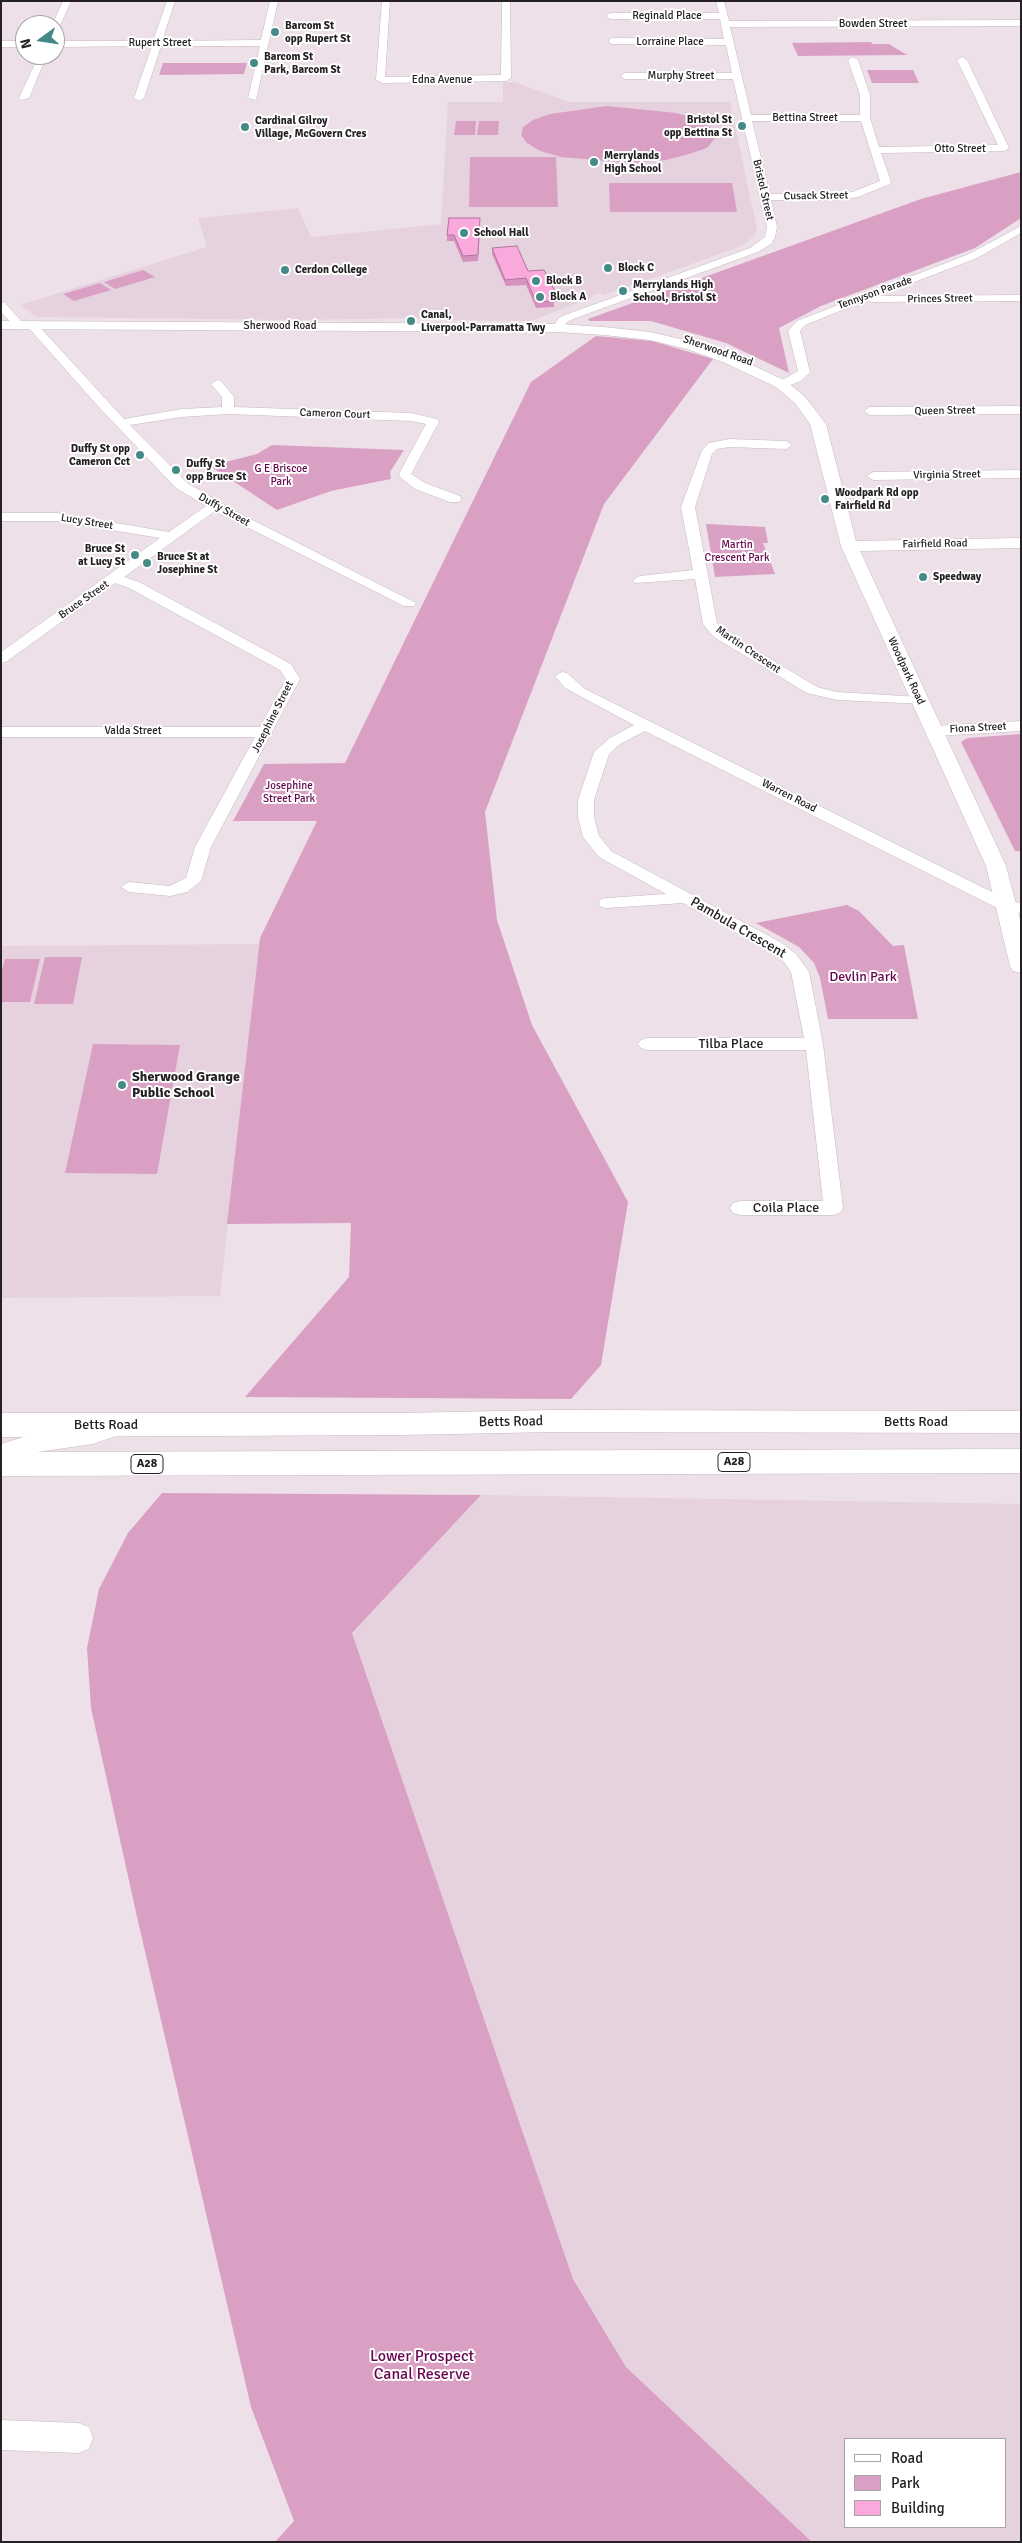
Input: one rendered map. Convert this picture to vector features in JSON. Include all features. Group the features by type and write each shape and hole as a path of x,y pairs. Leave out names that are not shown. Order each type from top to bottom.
{"highway":[{"name":"Betts Road","path":"1,1425 401,1424 552,1421 1021,1422"},
{"name":"A28","path":"1,1464 1021,1461"}],"main road":[{"name":"Sherwood Road","path":"1,325 558,328 623,332 670,338 728,359 785,383"},
{"name":"Woodpark Road","path":"785,383 818,424 849,546 1013,907 1021,966"},
{"name":"Fairfield Road","path":"849,546 1021,543"}],"street":[{"path":"61,15 67,1"},
{"path":"139,98 171,1"},
{"path":"253,98 274,1"},
{"name":"Edna Avenue","path":"386,1 379,78 383,80 506,78 506,1"},
{"name":"Bristol Street","path":"558,328 562,320 569,316 737,257 761,246 770,237 772,227 720,1"},
{"name":"Reginald Place","path":"610,16 724,20"},
{"name":"Bowden Street","path":"724,20 1021,23"},
{"name":"Lorraine Place","path":"612,41 729,42"},
{"name":"Rupert Street","path":"65,44 265,43"},
{"path":"1,44 15,44"},
{"name":"Cusack Street","path":"765,197 840,197 854,195 883,185 886,182 877,150 864,118 866,95 853,60"},
{"name":"Otto Street","path":"877,150 1004,148 962,60"},
{"path":"24,98 39,65"},
{"name":"Murphy Street","path":"625,76 736,76"},
{"name":"Bettina Street","path":"746,118 864,118"},
{"name":"Tennyson Parade","path":"785,383 802,375 804,372 794,331 801,324 818,315 973,256 1021,229"},
{"name":"Princes Street","path":"860,299 1021,298"},
{"name":"Duffy Street","path":"1,305 26,325 177,482 214,506 409,603"},
{"path":"217,384 228,397 228,410"},
{"name":"Cameron Court","path":"122,424 182,413 228,410 411,418 433,422 405,474 406,477 420,486 455,499"},
{"name":"Queen Street","path":"870,412 1021,410"},
{"name":"Martin Crescent","path":"786,445 730,443 713,446 706,453 688,507 699,574 710,624 713,628 800,684 837,696 920,702"},
{"name":"Virginia Street","path":"873,476 1021,474"},
{"name":"Bruce Street","path":"1,659 115,579 214,506"},
{"name":"Lucy Street","path":"1,516 57,517 153,532 171,537"},
{"path":"640,580 699,574"},
{"name":"Josephine Street","path":"115,579 134,585 291,672 292,683 203,847 193,880 184,887 170,891 129,887"},
{"name":"Warren Road","path":"562,676 574,688 1013,907"},
{"name":"Pambula Crescent","path":"646,724 615,741 602,752 586,800 586,817 591,837 605,854 774,946 790,958 800,972 814,1044 833,1208"},
{"name":"Fiona Street","path":"934,731 1021,726"},
{"name":"Valda Street","path":"1,732 266,732"},
{"path":"607,903 686,898"},
{"name":"Tilba Place","path":"648,1044 814,1044"},
{"name":"Coila Place","path":"740,1208 833,1208"},
{"path":"1,1458 9,1450 30,1444 93,1436 120,1425"},
{"path":"1,2435 78,2438"}],"shaded area":[{"name":"Merrylands High School","path":"515,82 569,102 730,102 757,229 754,236 742,246 604,295 600,293 591,296 593,297 531,321 438,320 429,318 296,320 36,317 20,305 207,247 198,218 298,208 311,237 441,224 448,102 503,102 503,83"},
{"name":"Sherwood Grange Public School","path":"259,944 220,1296 1,1298 1,946"},
{"path":"481,1495 1021,1504 1021,2542 812,2542 626,2367 573,2279 352,1633"}],"green space":[{"path":"871,42 872,44 889,44 907,55 798,56 792,43"},
{"path":"163,63 247,63 244,74 159,75"},
{"path":"867,70 913,70 919,83 872,83"},
{"path":"607,106 676,113 702,120 711,128 715,138 707,148 689,154 666,160 630,163 561,157 540,151 527,143 521,135 523,127 533,120 550,114"},
{"path":"456,121 476,121 475,135 454,135"},
{"path":"479,121 499,121 498,135 477,135"},
{"path":"470,157 556,157 558,207 469,207"},
{"path":"1021,172 1021,218 975,248 821,306 779,328 789,373 726,343 651,321 589,321 588,319 921,199"},
{"path":"609,183 732,183 737,212 610,212"},
{"path":"143,270 155,277 115,289 104,282"},
{"path":"100,283 111,290 74,301 63,294"},
{"name":"Josephine Street Park","path":"596,336 652,341 713,359 604,504 485,812 497,920 532,1025 628,1202 601,1365 571,1399 245,1397 349,1277 351,1223 227,1224 260,938 317,821 233,821 264,764 345,763 531,382"},
{"name":"G E Briscoe Park","path":"272,445 404,450 390,472 391,479 331,491 277,510 210,466 257,454"},
{"name":"Martin Crescent Park","path":"706,524 765,527 768,543 763,543 775,574 715,577"},
{"path":"1021,734 1021,851 1015,851 961,742 968,738"},
{"name":"Devlin Park","path":"847,905 859,911 893,946 904,945 918,1019 828,1019 820,978 814,963 799,947 756,923"},
{"path":"45,957 82,957 73,1004 34,1004"},
{"path":"5,959 40,959 30,1002 1,1002 1,973"},
{"path":"93,1044 180,1045 157,1174 65,1173"},
{"name":"Lower Prospect Canal Reserve","path":"162,1493 481,1495 352,1633 573,2279 626,2367 812,2542 275,2542 294,2521 251,2407 137,1917 91,1708 87,1648 99,1589 128,1533"}],"building":[{"path":"449,218 480,218 478,255 463,256 454,235 447,235"},
{"path":"517,246 528,271 544,270 557,295 552,296 554,301 536,302 526,278 505,280 492,248"}],"place":[{"name":"Barcom St opp Rupert St","path":"275,32"},
{"name":"Barcom St Park, Barcom St","path":"254,63"},
{"name":"Bristol St opp Bettina St","path":"742,126"},
{"name":"Cardinal Gilroy Village, McGovern Cres","path":"245,127"},
{"name":"Merrylands High School","path":"594,162"},
{"name":"School Hall","path":"464,233"},
{"name":"Block C","path":"608,268"},
{"name":"Cerdon College","path":"285,270"},
{"name":"Block B","path":"536,281"},
{"name":"Merrylands High School, Bristol St","path":"623,291"},
{"name":"Block A","path":"540,297"},
{"name":"Canal, Liverpool-Parramatta Twy","path":"411,321"},
{"name":"Duffy St opp Cameron Cct","path":"140,455"},
{"name":"Duffy St opp Bruce St","path":"176,470"},
{"name":"Woodpark Rd opp Fairfield Rd","path":"825,499"},
{"name":"Bruce St at Lucy St","path":"135,555"},
{"name":"Bruce St at Josephine St","path":"147,563"},
{"name":"Speedway","path":"923,577"},
{"name":"Sherwood Grange Public School","path":"122,1085"}]}
